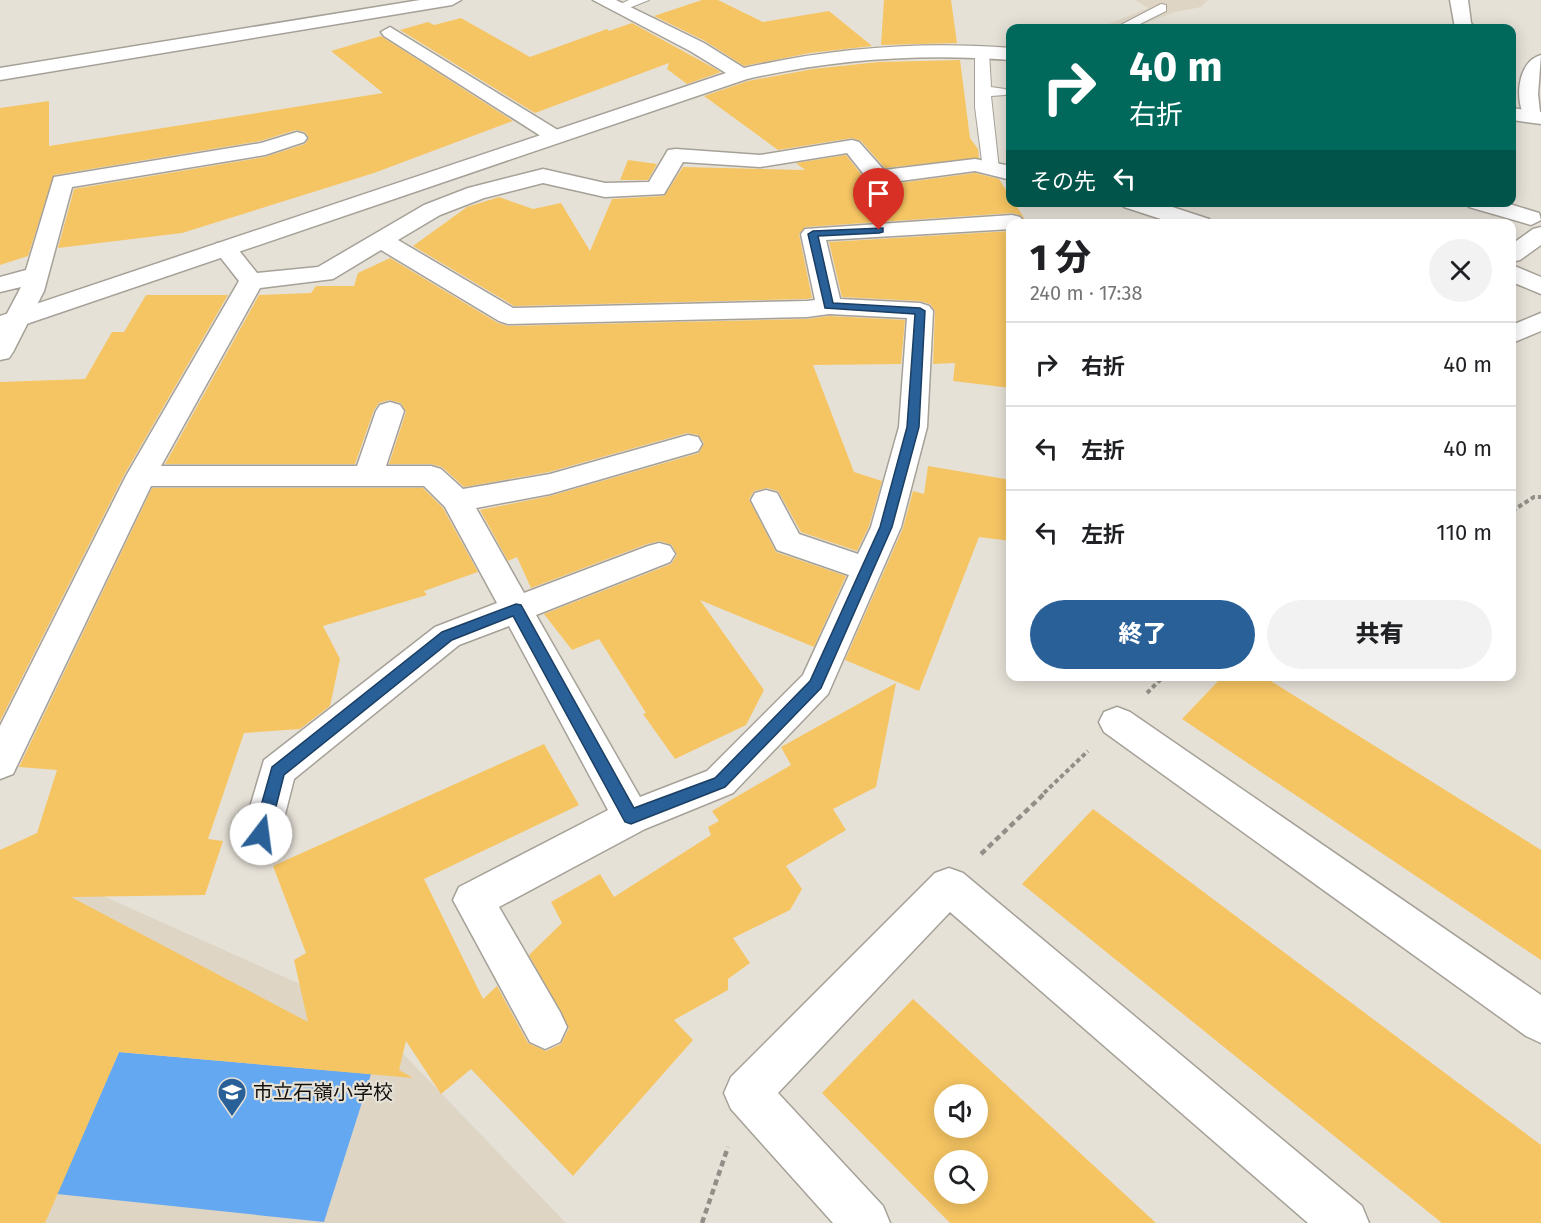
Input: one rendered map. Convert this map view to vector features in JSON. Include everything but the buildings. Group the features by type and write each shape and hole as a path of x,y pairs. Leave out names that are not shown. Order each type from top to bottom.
{"street":[{"path":"0,74 452,0"},
{"path":"1459,0 1462,24"},
{"path":"610,4 697,46 741,74"},
{"path":"390,32 554,136"},
{"path":"10,322 741,74 810,59 857,53 917,50 1006,54"},
{"path":"1537,117 1527,96 1529,80 1541,62"},
{"path":"1516,69 1529,80"},
{"path":"1516,114 1537,117"},
{"path":"0,352 10,322 37,274 62,182 265,149 297,138"},
{"path":"251,281 324,274 432,210 476,193 543,176 604,190 656,189 676,155 760,161 852,146 878,177 975,165 1001,171"},
{"path":"512,184 528,192 584,207 607,209"},
{"path":"1148,207 1185,219"},
{"path":"1489,207 1536,226 1516,250"},
{"path":"829,306 813,234 1006,222"},
{"path":"383,241 508,316 807,309 829,306 920,311 913,427 886,527 816,684 720,782 631,817 473,900 546,1027"},
{"path":"225,248 251,281"},
{"path":"0,285 37,274"},
{"path":"1516,274 1541,287"},
{"path":"0,763 141,476 251,281"},
{"path":"1516,333 1541,321"},
{"path":"368,476 390,411"},
{"path":"457,501 550,484 688,444"},
{"path":"141,476 431,476 457,501 631,817"},
{"path":"766,500 788,542 867,569"},
{"path":"261,834 277,771 447,636 659,554"},
{"path":"1117,722 1541,1021"},
{"path":"866,1223 747,1093 949,886 1345,1223"}],"lane":[{"path":"610,4 642,0"},
{"path":"1130,24 1161,8 1144,0"},
{"path":"982,52 992,92 983,107 1001,171"}],"path":[{"path":"1516,508 1534,497 1541,497"},
{"path":"949,886 1159,681"},
{"path":"702,1223 747,1093"}],"shaded area":[{"path":"1135,0 1208,0 1201,7 1175,12 1144,24 1109,24 1148,8"},
{"name":"市立石嶺小学校","path":"85,888 363,1012 566,1223 0,1223 0,922"}],"water":[{"path":"119,1052 371,1074 324,1222 57,1194"}],"place":[{"name":"市立石嶺小学校","path":"232,1118"}],"route":[{"path":"261,834 277,771 447,636 516,609 631,817 720,782 816,684 886,527 913,427 920,311 829,306 813,234 879,230"}]}
